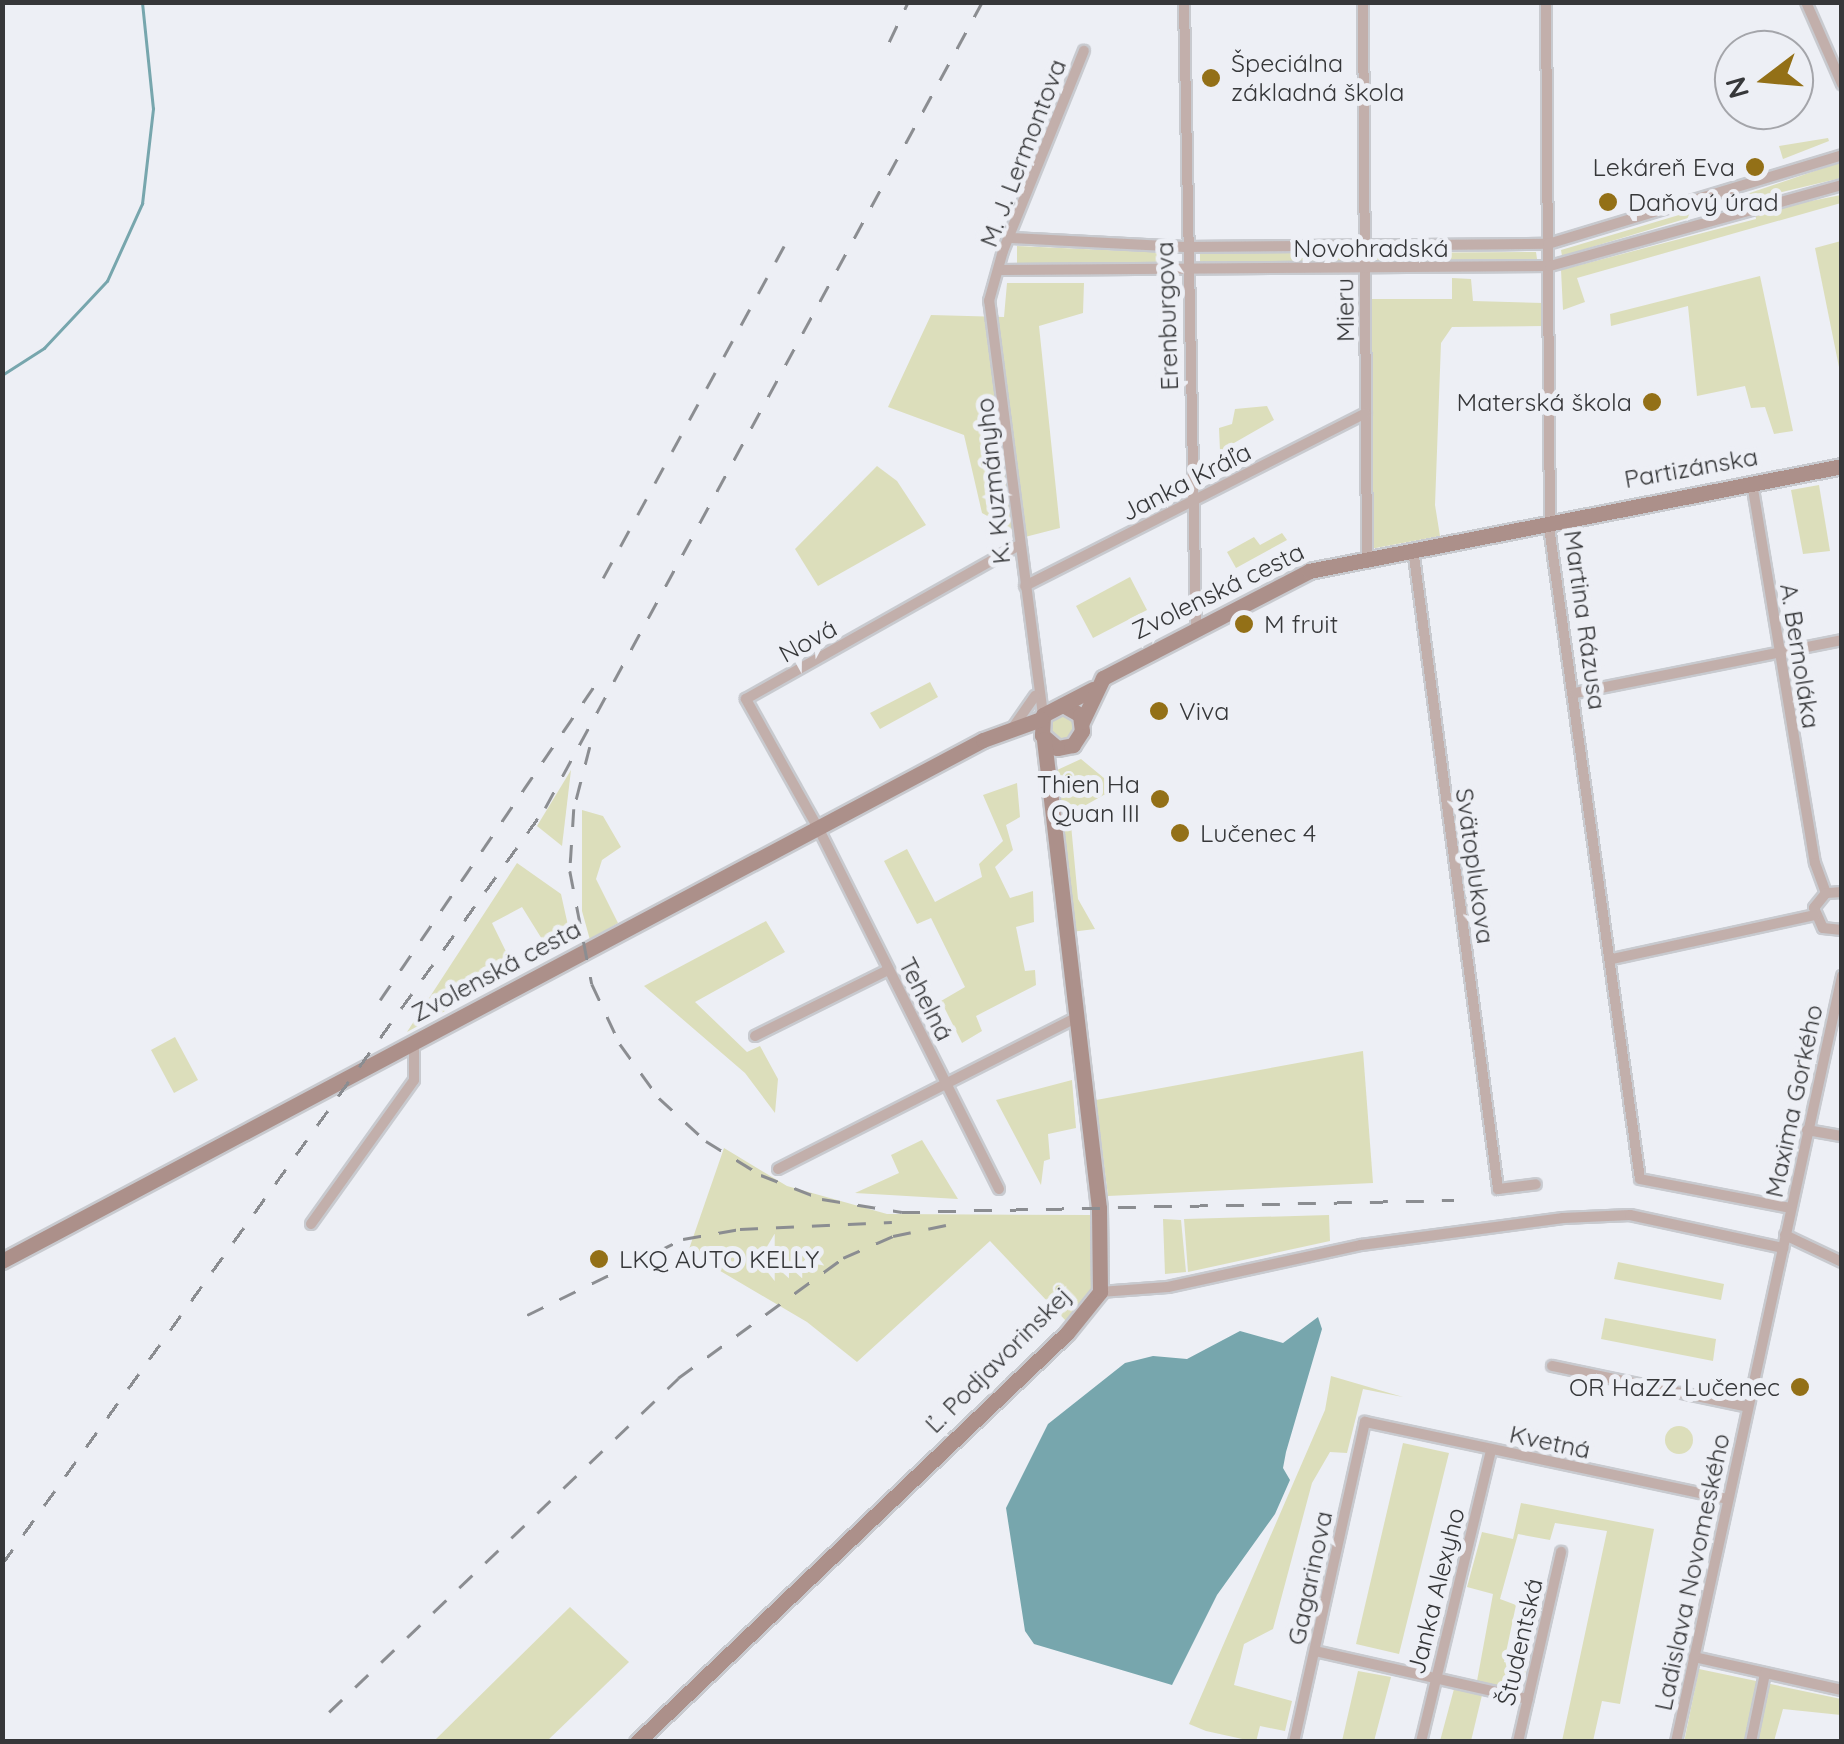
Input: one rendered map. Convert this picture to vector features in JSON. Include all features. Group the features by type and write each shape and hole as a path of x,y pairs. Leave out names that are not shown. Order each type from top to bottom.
{"street":[{"name":"Erenburgova","path":"1184,2 1185,270 1196,628"},
{"name":"Mieru","path":"1363,2 1367,556"},
{"name":"Martina Rázusa","path":"1546,2 1550,520 1640,1178 1790,1208"},
{"path":"1806,2 1842,84"},
{"name":"M. J. Lermontova","path":"1001,270 1084,51"},
{"name":"Novohradská","path":"1012,238 1185,247 1548,244 1842,155"},
{"name":"Novohradská","path":"1001,270 1550,266 1842,185"},
{"path":"1727,192 1734,212"},
{"name":"K. Kuzmányho","path":"1001,270 989,301 1036,690"},
{"name":"Janka Kráľa","path":"1025,586 1366,413"},
{"name":"Partizánska","path":"1550,520 1842,466"},
{"name":"A. Bernoláka","path":"1752,483 1778,654 1826,892"},
{"name":"Zvolenská cesta","path":"2,1261 1013,726 1048,720 1093,688 1196,628 1309,571 1550,520"},
{"name":"Nová","path":"818,828 746,699 1019,545"},
{"name":"Svätoplukova","path":"1413,548 1498,1188 1536,1184"},
{"path":"1575,693 1842,640"},
{"path":"1047,772 1062,748 1078,741 1093,688"},
{"path":"1036,690 1062,748"},
{"path":"1013,726 1030,712 1036,690"},
{"path":"1048,720 1082,722"},
{"name":"Ľ. Podjavorinskej","path":"638,1742 1066,1333 1100,1292 1099,1208 1047,772 1048,720"},
{"name":"Tehelná","path":"818,828 999,1189"},
{"path":"1815,916 1826,892 1842,892"},
{"path":"1612,959 1815,916"},
{"path":"1815,916 1823,928 1840,931 1842,946"},
{"path":"755,1036 888,970"},
{"name":"Maxima Gorkého","path":"1785,1235 1842,976"},
{"path":"778,1169 1074,1019"},
{"path":"312,1224 414,1080 414,1043"},
{"path":"1808,1130 1842,1136"},
{"path":"1100,1292 1168,1287 1362,1245 1614,1214 1782,1248"},
{"path":"1785,1235 1842,1262"},
{"name":"Ladislava Novomeského","path":"1676,1742 1785,1235"},
{"path":"1552,1366 1748,1407"},
{"name":"Kvetná","path":"1365,1422 1728,1500"},
{"name":"Gagarinova","path":"1294,1742 1365,1422"},
{"name":"Janka Alexyho","path":"1421,1742 1490,1450"},
{"name":"Študentská","path":"1518,1742 1561,1552"},
{"path":"1315,1651 1528,1698"},
{"path":"1694,1657 1842,1690"},
{"path":"1750,1742 1766,1673"}],"green space":[{"path":"1828,138 1829,141 1783,159 1779,146"},
{"path":"1841,162 1841,178 1740,202 1738,197"},
{"path":"1841,195 1841,203 1577,278 1585,302 1563,310 1561,270 1756,219 1755,212"},
{"path":"1716,204 1718,209 1562,256 1561,250"},
{"path":"1842,241 1841,377 1815,248"},
{"path":"1017,246 1172,253 1173,264 1017,264"},
{"path":"1536,252 1537,259 1377,261 1378,253"},
{"path":"1200,253 1352,253 1352,262 1200,263"},
{"path":"1760,276 1793,431 1774,434 1765,407 1751,408 1745,386 1697,396 1688,306 1611,326 1610,314"},
{"path":"1452,278 1471,279 1473,301 1543,303 1544,326 1452,327 1441,343 1435,505 1440,536 1365,550 1372,299 1452,299"},
{"path":"1007,283 1084,283 1083,313 1039,326 1060,528 1025,537 982,513 964,435 888,407 931,315 1004,317"},
{"path":"1267,406 1274,420 1220,451 1219,428 1232,424 1235,409"},
{"path":"877,466 897,481 926,525 818,586 795,549"},
{"path":"1819,485 1830,551 1803,554 1791,490"},
{"path":"1282,533 1287,540 1236,568 1227,552 1254,537 1260,545"},
{"path":"1130,577 1147,610 1093,638 1076,606"},
{"path":"930,682 938,697 880,729 870,713"},
{"path":"1061,714 1070,718 1074,727 1070,736 1061,740 1052,736 1048,727 1052,718"},
{"path":"1081,759 1116,788 1070,814 1078,899 1095,929 1071,932 1055,771"},
{"path":"571,770 562,846 537,826"},
{"path":"1017,783 1020,817 1006,825 1013,850 995,867 1010,898 1033,891 1034,922 1016,927 1025,971 1035,970 1036,985 976,1016 982,1031 962,1043 941,1001 965,987 931,918 917,924 884,861 907,849 935,902 982,877 979,864 1003,841 983,795"},
{"path":"582,810 603,816 621,847 602,860 596,879 618,923 590,940 582,911"},
{"path":"517,863 561,894 571,939 550,952 522,907 492,923 516,972 407,1032"},
{"path":"766,921 785,952 695,1002 747,1052 760,1046 778,1079 775,1113 745,1073 644,986"},
{"path":"175,1037 198,1080 174,1093 151,1050"},
{"path":"1363,1051 1373,1183 1108,1196 1096,1100"},
{"path":"1072,1080 1076,1128 1048,1134 1050,1159 1044,1161 1041,1185 996,1100"},
{"path":"922,1140 958,1199 855,1193 899,1173 891,1155"},
{"path":"724,1148 787,1186 887,1214 1091,1215 1092,1290 1067,1322 990,1241 857,1362 807,1322 688,1252"},
{"path":"1329,1215 1330,1241 1188,1272 1184,1219"},
{"path":"1163,1219 1181,1220 1186,1272 1165,1274"},
{"path":"1618,1262 1724,1284 1721,1300 1614,1279"},
{"path":"1605,1318 1716,1339 1713,1361 1601,1339"},
{"path":"1331,1376 1403,1397 1363,1389 1347,1453 1330,1452 1312,1483 1273,1629 1244,1644 1234,1685 1292,1701 1285,1731 1260,1726 1256,1742 1206,1731 1189,1724 1325,1410"},
{"path":"1679,1426 1689,1430 1693,1440 1689,1450 1679,1454 1669,1450 1665,1440 1669,1430"},
{"path":"1403,1443 1449,1453 1399,1654 1356,1644"},
{"path":"1521,1503 1654,1529 1620,1704 1602,1701 1593,1741 1562,1741 1607,1531 1555,1523 1550,1540 1518,1534 1500,1599 1516,1605 1504,1662 1526,1669 1521,1692 1477,1681 1493,1594 1467,1587 1482,1532 1513,1539"},
{"path":"570,1607 629,1662 547,1741 434,1741"},
{"path":"1699,1669 1841,1699 1841,1715 1783,1709 1774,1741 1684,1742"},
{"path":"1358,1671 1391,1677 1374,1741 1342,1741"},
{"path":"1454,1689 1482,1695 1471,1741 1440,1741"}],"water":[{"path":"1318,1317 1322,1329 1283,1468 1290,1480 1275,1514 1217,1595 1172,1685 1034,1644 1025,1631 1006,1508 1048,1424 1125,1363 1153,1356 1187,1359 1240,1331 1283,1343"}],"waterway":[{"path":"2,375 44,348 107,281 142,204 153,109 142,2"}],"railway":[{"path":"889,42 908,2"},
{"path":"2,1564 545,808 982,2"},
{"path":"603,578 788,238"},
{"path":"380,1000 598,680"},
{"path":"590,747 574,809 570,871 592,984 620,1044 659,1098 706,1141 761,1175 822,1199 902,1212 1454,1200"},
{"path":"527,1315 683,1239 740,1229 892,1222"},
{"path":"329,1712 678,1378 843,1258 893,1236 956,1223"}],"place":[{"name":"Špeciálna základná škola","path":"1211,78"},
{"name":"Lekáreň Eva","path":"1755,167"},
{"name":"Daňový úrad","path":"1608,202"},
{"name":"Materská škola","path":"1652,402"},
{"name":"M fruit","path":"1244,624"},
{"name":"Viva","path":"1159,711"},
{"name":"Thien Ha Quan III","path":"1160,799"},
{"name":"Lučenec 4","path":"1180,833"},
{"name":"LKQ AUTO KELLY","path":"599,1259"},
{"name":"OR HaZZ Lučenec","path":"1800,1387"}]}
